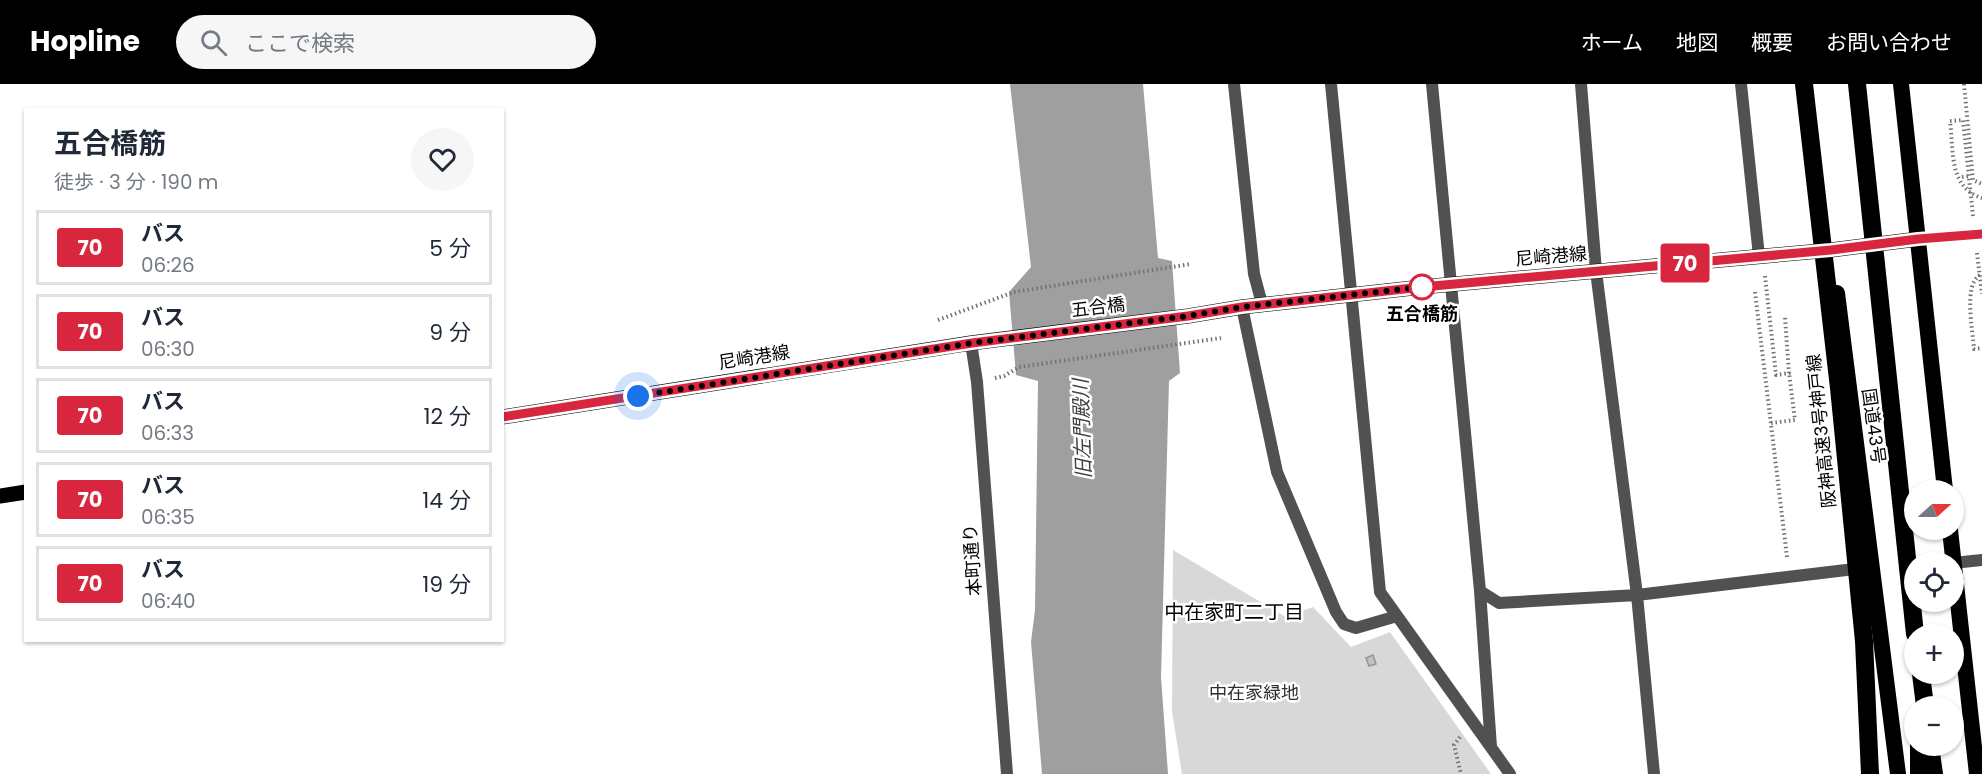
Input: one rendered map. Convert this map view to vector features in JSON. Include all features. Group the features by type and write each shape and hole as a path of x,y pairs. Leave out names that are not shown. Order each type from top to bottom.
{"highway":[{"name":"国道43号","path":"1806,84 1831,250 1898,774"},
{"name":"阪神高速3号神戸線","path":"1806,84 1864,641 1870,774"},
{"path":"1857,84 1914,624"},
{"path":"1901,84 1944,480"},
{"path":"1959,612 1977,774"},
{"path":"1919,756 1920,774"},
{"path":"1931,756 1934,774"}],"main road":[{"name":"尼崎港線","path":"1188,316 1262,304 1351,294 1831,250 1918,239"},
{"name":"五合橋","path":"1013,338 1188,316"},
{"name":"尼崎港線","path":"504,417 1013,338"},
{"path":"0,496 24,492"}],"street":[{"path":"1234,84 1254,274 1262,304"},
{"path":"1330,84 1380,592 1510,774"},
{"path":"1432,84 1480,591 1491,748"},
{"path":"1581,84 1596,271 1637,596 1654,774"},
{"path":"1741,84 1759,256"},
{"path":"1918,239 1982,234"},
{"path":"1242,307 1277,472 1336,612 1344,624 1356,628 1397,616"},
{"name":"本町通り","path":"972,343 977,382 1007,774"},
{"path":"1964,562 1982,560"},
{"path":"1480,591 1499,603 1637,596 1873,567"},
{"path":"1482,617 1499,603"}],"path":[{"path":"1964,84 1973,180 1982,184"},
{"path":"1960,177 1969,176 1963,120 1950,121 1960,177 1963,187 1982,198"},
{"path":"938,320 1014,292 1191,264"},
{"path":"1982,274 1977,276 1970,296 1974,349 1982,348"},
{"path":"1755,291 1789,576"},
{"path":"1769,313 1776,375 1789,374"},
{"path":"1771,423 1795,420 1785,317"},
{"path":"977,382 1004,376 1019,367 1221,338"},
{"path":"1461,774 1454,745 1475,726"}],"green space":[{"name":"中在家緑地","path":"1173,550 1286,617 1313,607 1351,647 1390,632 1491,774 1182,774 1172,711"}],"water":[{"name":"旧左門殿川","path":"1010,84 1143,84 1158,258 1172,261 1180,373 1169,381 1161,677 1168,774 1042,774 1031,642 1035,610 1038,381 1016,375 1009,292 1031,267"}],"building":[{"path":"1373,655 1376,664 1369,666 1366,658"}],"bus line":[{"name":"70","path":"504,417 972,343 1242,307 1422,287 1982,234"}],"place":[{"name":"五合橋筋","path":"1422,287"}],"district":[{"name":"中在家町二丁目","path":"1234,612"}],"route":[{"path":"638,396 972,343 1242,307 1422,287"}]}
